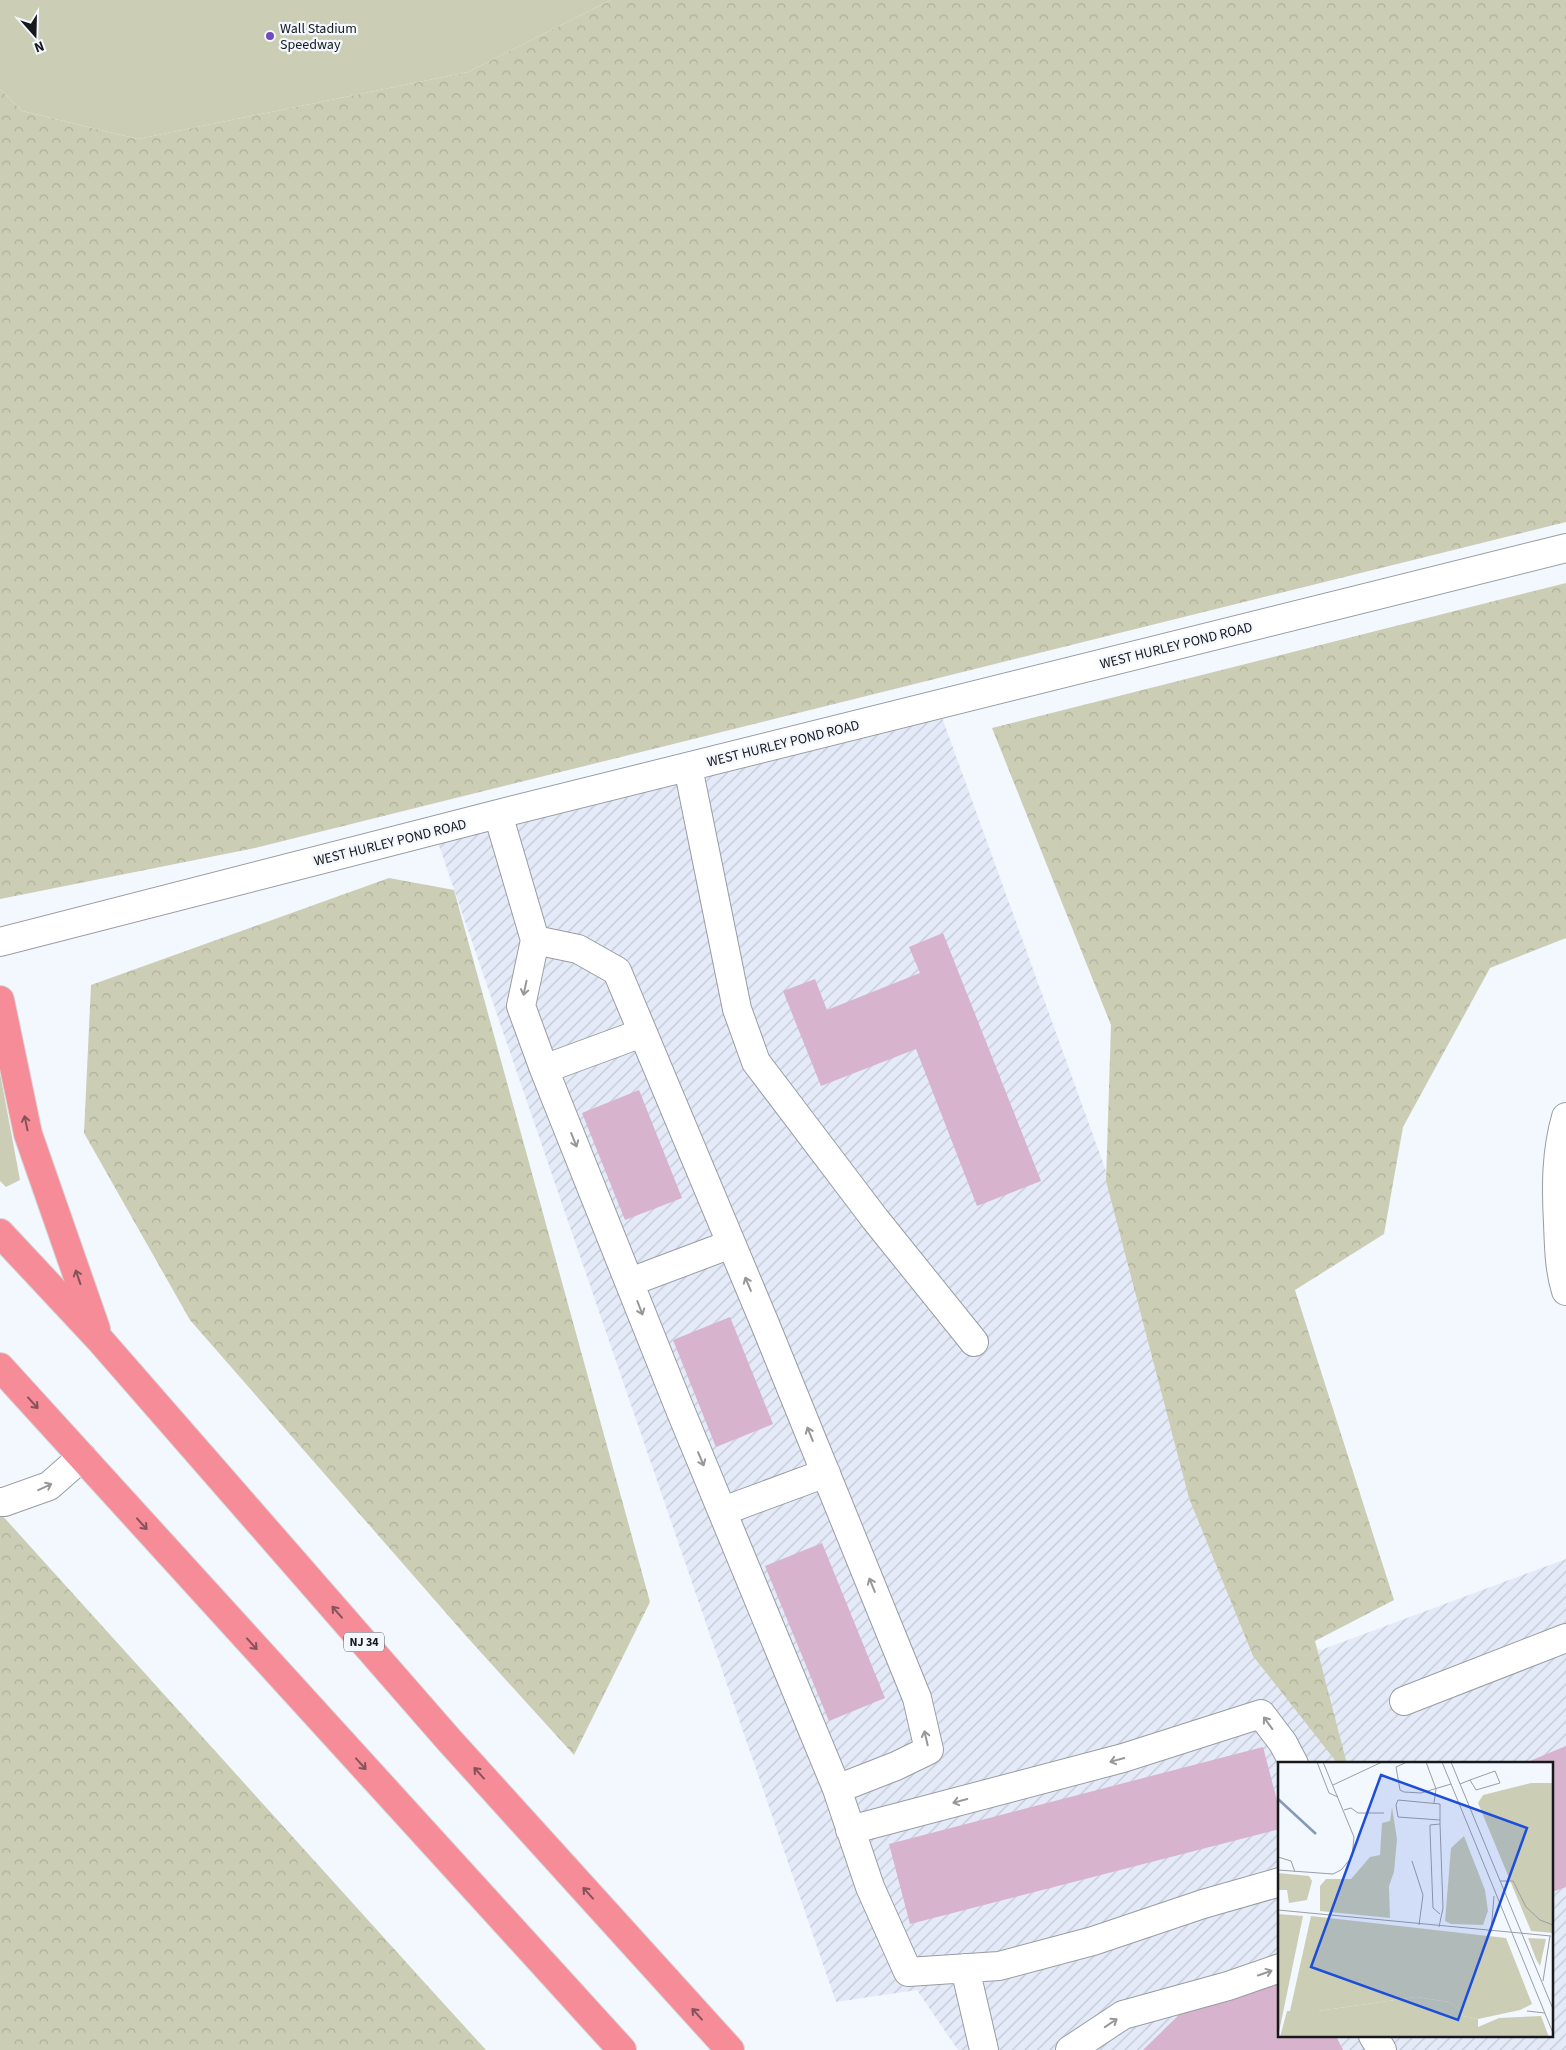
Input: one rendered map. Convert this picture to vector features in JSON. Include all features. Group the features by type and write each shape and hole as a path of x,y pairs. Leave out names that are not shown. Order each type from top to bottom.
{"highway":[{"path":"0,1000 28,1134 100,1340"},
{"name":"NJ 34","path":"0,1233 100,1340 449,1740 730,2050"},
{"path":"0,1368 622,2050"}],"street":[{"name":"WEST HURLEY POND ROAD","path":"0,942 498,814 1566,548"},
{"path":"688,767 737,1009 756,1062 875,1219 974,1342"},
{"path":"498,814 535,940 521,1006 544,1069 722,1511 837,1789 870,1888 908,1972 999,1966 1093,1941 1203,1904 1278,1883"},
{"path":"535,940 578,949 617,971 826,1473 917,1698 929,1750 896,1766 837,1789"},
{"path":"544,1069 642,1033"},
{"path":"1566,1117 1561,1135 1556,1178 1559,1256 1566,1291"},
{"path":"630,1282 731,1244"},
{"path":"0,1502 50,1486 82,1457"},
{"path":"722,1511 826,1473"},
{"path":"1404,1701 1566,1638"},
{"path":"850,1830 1123,1758 1261,1714 1283,1744 1293,1762"},
{"path":"965,1968 984,2050"},
{"path":"1070,2050 1122,2015 1228,1986 1278,1969"},
{"path":"1375,2038 1382,2050"}],"shaded area":[{"path":"935,698 1273,1633 1321,1650 1566,1559 1566,2050 958,2050 917,1990 836,2002 434,831"}],"green space":[{"name":"Wall Stadium Speedway","path":"0,0 611,0 468,72 138,139 22,111 0,89"},
{"path":"611,0 1566,0 1566,522 255,848 0,899 0,89 22,111 138,139 468,72"},
{"path":"1566,583 1566,938 1490,968 1403,1127 1384,1234 1295,1290 1394,1600 1315,1641 1346,1762 1336,1762 1253,1656 1189,1498 1106,1181 1111,1025 992,728"},
{"path":"389,878 454,890 650,1602 574,1755 467,1637 190,1320 84,1133 91,985"},
{"path":"0,1073 20,1180 6,1187 0,1181"},
{"path":"0,1513 424,1982 486,2050 0,2050"}],"building":[{"path":"943,933 1041,1181 977,1206 916,1049 821,1086 783,991 815,979 827,1010 920,973 909,947"},
{"path":"639,1090 682,1198 625,1220 582,1113"},
{"path":"730,1317 773,1424 716,1447 673,1340"},
{"path":"822,1543 885,1698 829,1721 765,1566"},
{"path":"1566,1746 1566,1887 1554,1891 1554,1762 1528,1762"},
{"path":"1263,1747 1278,1804 1278,1830 910,1924 889,1844"},
{"path":"1278,1984 1278,2038 1337,2038 1343,2050 1143,2050 1187,2007"}],"place":[{"name":"Wall Stadium Speedway","path":"270,36"}]}
